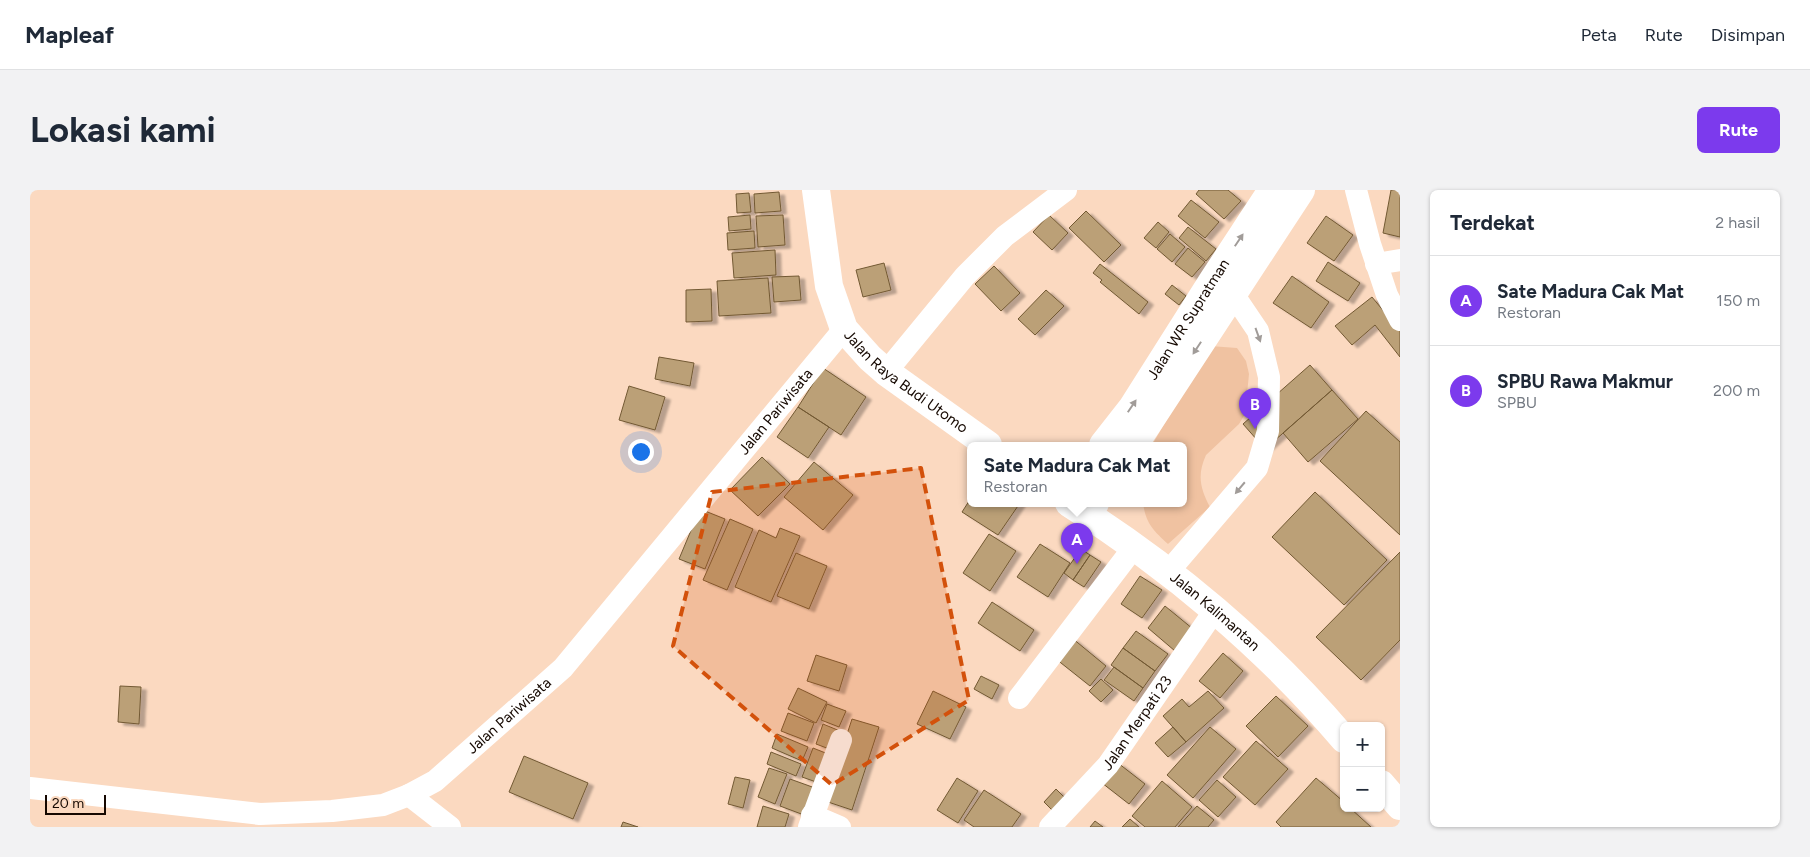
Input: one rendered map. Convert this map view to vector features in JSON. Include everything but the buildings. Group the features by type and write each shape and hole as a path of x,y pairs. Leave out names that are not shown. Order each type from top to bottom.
{"main road":[{"name":"Jalan Raya Budi Utomo","path":"816,190 829,286 844,329 870,358 886,372 984,442"},
{"name":"Jalan WR Supratman","path":"1105,442 1132,408 1272,190"},
{"name":"Jalan WR Supratman","path":"1136,442 1301,190"},
{"name":"Jalan Kalimantan","path":"1085,507 1215,610 1290,679 1340,735"},
{"path":"1385,789 1400,806"}],"street":[{"path":"886,372 964,276 1005,236 1066,190"},
{"path":"1356,190 1376,264 1387,295 1400,320"},
{"path":"1376,264 1400,260"},
{"path":"1168,572 1257,468 1268,431 1269,376 1258,331 1233,294"},
{"name":"Jalan Pariwisata","path":"30,788 260,814 332,811 383,805 409,795 435,781 563,668 844,329"},
{"path":"1018,698 1134,547"},
{"name":"Jalan Merpati 23","path":"1050,827 1108,765 1215,610"},
{"path":"840,827 810,821 841,740"},
{"path":"409,795 450,827"}],"highlighted area":[{"path":"921,468 969,700 832,785 673,646 712,492"}],"shaded area":[{"path":"1210,346 1237,348 1246,361 1249,374 1245,414 1239,424 1206,455 1203,462 1201,481 1210,507 1168,544 1151,526 1144,507 1187,507 1187,442 1154,442"}],"place":[{"name":"SPBU Rawa Makmur","path":"1255,429"},
{"name":"Sate Madura Cak Mat","path":"1077,564"}]}
